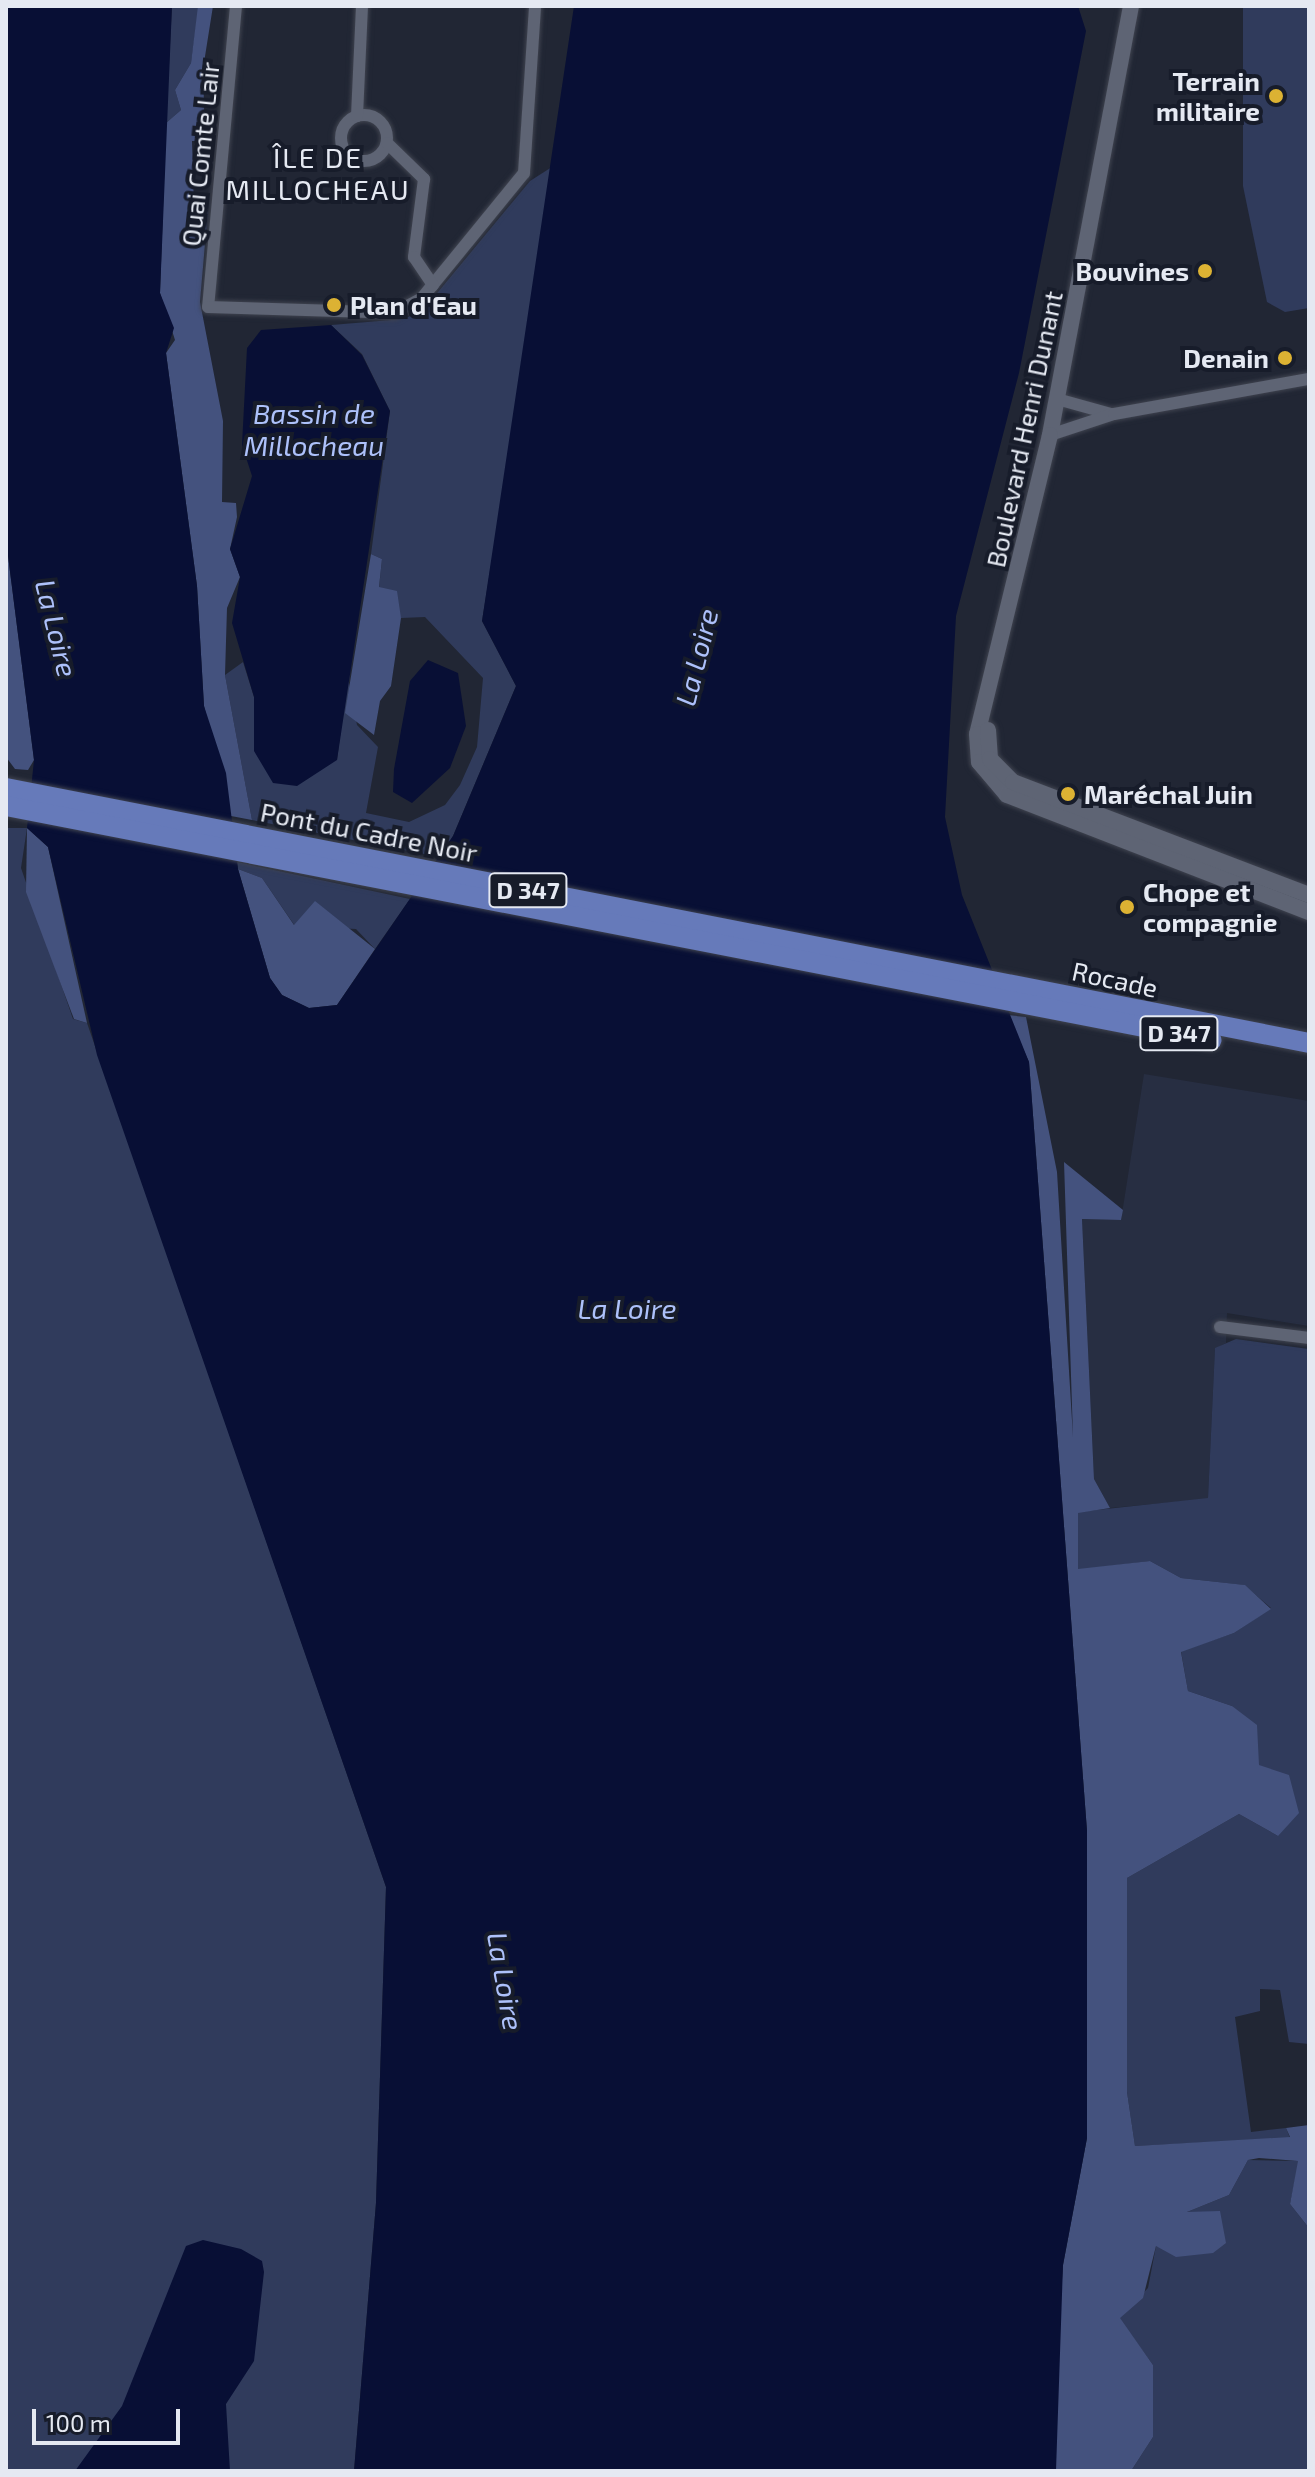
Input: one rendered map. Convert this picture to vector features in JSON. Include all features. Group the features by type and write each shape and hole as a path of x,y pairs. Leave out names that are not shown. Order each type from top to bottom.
{"highway":[{"name":"Pont du Cadre Noir","path":"6,788 1050,1000"},
{"name":"Pont du Cadre Noir","path":"6,806 1050,1000"},
{"name":"Rocade","path":"1050,1000 1103,1002 1309,1043"},
{"name":"D 347","path":"1050,1000 1309,1056"},
{"path":"1103,1002 1309,1034"}],"main road":[{"name":"Boulevard Henri Dunant","path":"995,672 1050,435 1131,6"},
{"path":"995,672 988,750 1006,778 1309,895"},
{"path":"995,672 976,751 998,790 1309,912"}],"street":[{"name":"Quai Comte Lair","path":"236,6 208,307 394,313 433,285"},
{"path":"362,6 357,116 342,131 350,157 376,158 387,143"},
{"path":"357,116 378,119 387,143 424,179 414,257 433,285 524,173 535,6"},
{"path":"1050,435 1114,414 1309,379"},
{"path":"1057,399 1114,414"},
{"path":"1220,1327 1309,1338"}],"shaded area":[{"path":"172,6 199,6 191,63 175,90 181,110 166,123"},
{"path":"198,6 213,6 203,69 205,141 192,141 194,208 208,209 200,302 223,421 222,502 236,503 237,517 230,549 240,577 227,608 225,675 252,820 231,816 204,706 197,586 166,353 175,340 160,293 166,123 181,110 175,90 191,63"},
{"name":"Terrain militaire","path":"1243,6 1309,6 1309,308 1285,312 1267,302 1243,186"},
{"path":"555,165 482,621 516,686 453,836 439,857 252,820 225,675 243,662 254,697 254,751 337,760 354,628 349,683 357,725 378,747 366,813 409,822 445,805 460,785 477,747 483,678 425,617 401,618 379,588 382,559 371,554 390,411 362,354 331,325 404,319 423,310 530,181"},
{"path":"6,540 34,760 28,770 15,769 6,757"},
{"path":"371,554 382,559 379,587 397,591 401,618 391,686 380,701 374,735 345,713"},
{"path":"6,828 27,828 21,868 73,1019 87,1023 386,1887 376,2203 354,2471 6,2471"},
{"path":"27,828 48,847 87,1023 74,1019 26,892"},
{"path":"237,862 410,899 375,949 356,929 295,926 262,878 238,869"},
{"path":"238,869 262,878 294,925 315,901 375,949 337,1005 309,1008 282,995 270,978"},
{"path":"1008,1015 1026,1017 1057,1172 1073,1437 1064,1162 1123,1210 1121,1220 1082,1219 1094,1479 1110,1508 1078,1513 1078,1569 1150,1561 1181,1578 1245,1585 1271,1609 1234,1633 1181,1652 1188,1691 1232,1706 1257,1725 1259,1765 1289,1775 1299,1813 1278,1836 1239,1814 1127,1878 1127,2092 1135,2146 1290,2137 1286,2128 1309,2125 1309,2228 1290,2204 1298,2161 1259,2158 1248,2160 1229,2195 1187,2212 1220,2211 1226,2243 1213,2253 1176,2257 1156,2246 1143,2298 1120,2318 1153,2365 1153,2437 1131,2471 1056,2471 1052,2430 1063,2265 1087,2138 1087,1831 1029,1062"},
{"path":"1144,1074 1309,1101 1309,1326 1227,1313 1226,1343 1215,1349 1208,1499 1110,1508 1094,1479 1082,1219 1121,1220"},
{"path":"1236,1339 1309,1349 1309,2044 1289,2042 1280,1990 1260,1989 1260,2011 1235,2017 1251,2132 1286,2128 1290,2138 1135,2146 1127,2092 1127,1878 1239,1814 1278,1836 1232,1706 1188,1691 1181,1651 1234,1633 1271,1608 1244,1585 1181,1578 1150,1561 1078,1570 1078,1512 1208,1498 1215,1348"},
{"path":"1248,2160 1299,2161 1290,2204 1309,2228 1309,2471 1131,2471 1153,2437 1153,2365 1119,2318 1148,2288 1156,2246 1166,2247 1187,2212 1229,2195"}],"water":[{"name":"La Loire","path":"6,6 172,6 160,293 174,328 166,353 197,586 204,706 226,773 238,869 270,978 282,995 309,1008 337,1005 453,836 516,686 482,621 574,6 1078,6 1086,31 1019,373 956,616 945,817 962,895 1029,1062 1087,1831 1087,2138 1063,2265 1056,2471 354,2471 376,2203 386,1887 97,1055 48,847 27,828 34,760 6,540"},
{"name":"Bassin de Millocheau","path":"331,325 362,355 390,411 337,760 297,786 273,783 254,751 254,697 232,623 240,577 230,549 252,476 242,445 247,348 261,330"},
{"path":"428,660 458,673 466,726 450,768 412,803 393,792 394,769 410,681"},
{"path":"203,2240 241,2249 262,2261 264,2272 254,2361 226,2404 230,2471 75,2471 122,2406 186,2246"}],"place":[{"name":"Terrain militaire","path":"1276,96"},
{"name":"Bouvines","path":"1205,271"},
{"name":"Plan d'Eau","path":"334,305"},
{"name":"Denain","path":"1285,358"},
{"name":"Maréchal Juin","path":"1068,794"},
{"name":"Chope et compagnie","path":"1127,907"}],"district":[{"name":"ÎLE DE MILLOCHEAU","path":"318,173"}]}
